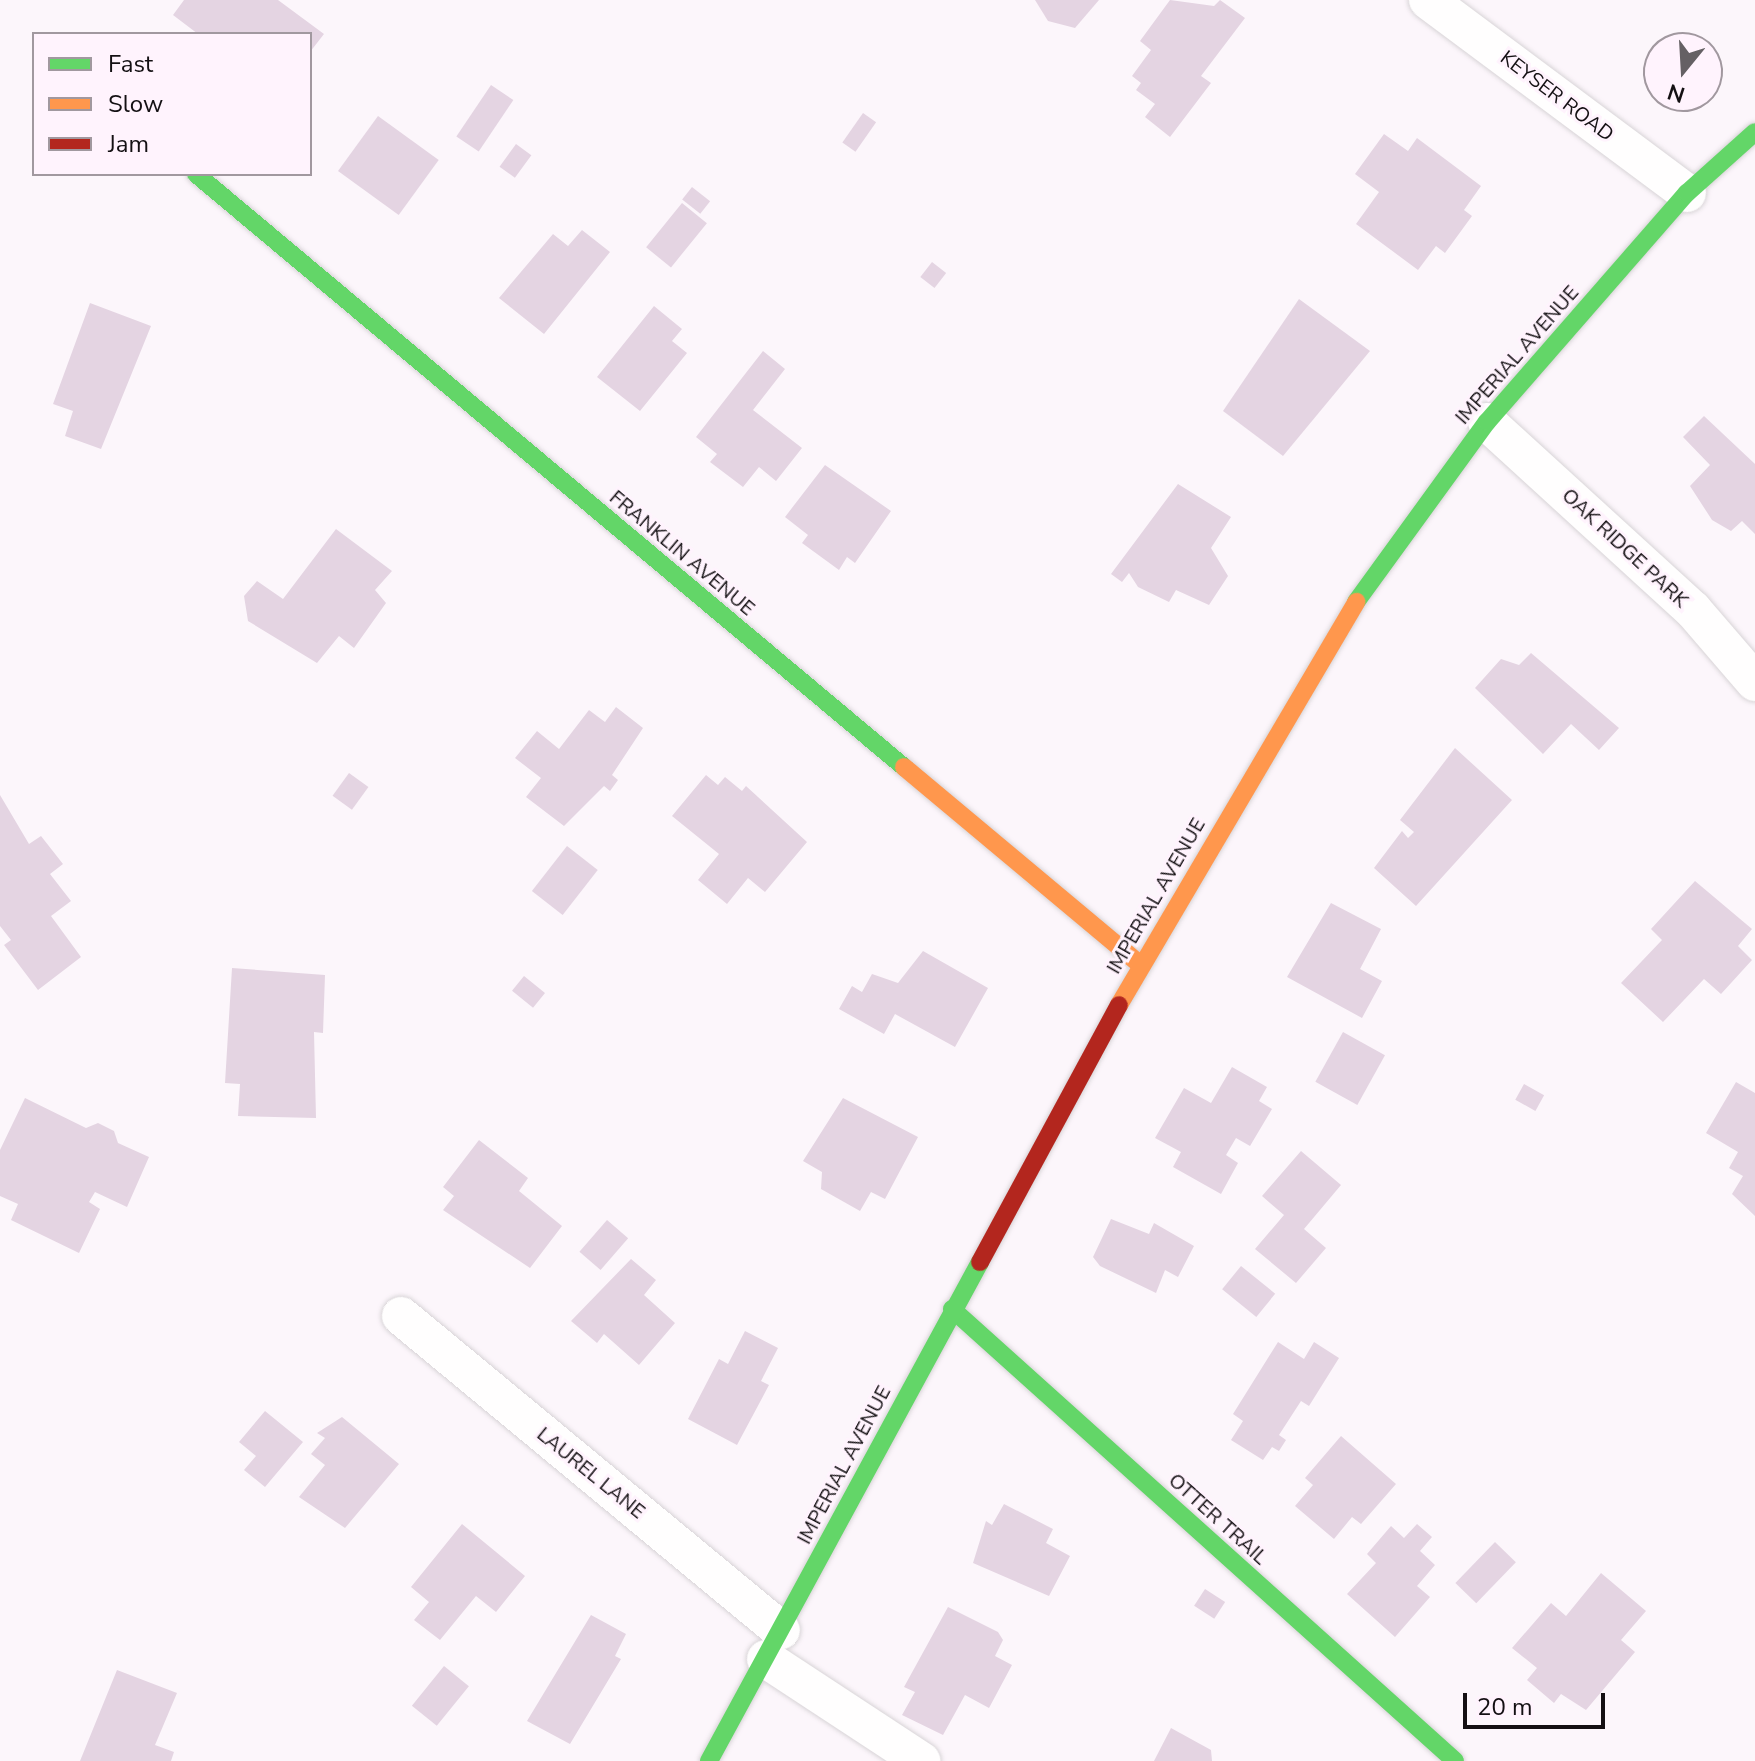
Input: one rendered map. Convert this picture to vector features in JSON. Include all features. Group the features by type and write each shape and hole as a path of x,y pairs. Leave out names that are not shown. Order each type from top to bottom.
{"street":[{"name":"KEYSER ROAD","path":"1428,0 1687,193"},
{"name":"IMPERIAL AVENUE","path":"709,1761 1141,965 1379,562 1487,422 1687,193 1755,132"},
{"name":"FRANKLIN AVENUE","path":"198,176 1141,965"},
{"name":"OAK RIDGE PARK","path":"1487,422 1693,610 1755,682"},
{"name":"OTTER TRAIL","path":"952,1309 1455,1761"},
{"name":"LAUREL LANE","path":"401,1316 774,1644 921,1761"}],"building":[{"path":"184,0 278,0 324,34 312,49 312,32 195,32 173,15"},
{"path":"1035,0 1099,0 1075,28 1048,21"},
{"path":"1170,0 1214,6 1220,0 1245,18 1201,76 1211,83 1170,137 1145,117 1155,104 1136,90 1141,83 1132,76 1151,50 1140,41"},
{"path":"491,85 513,100 479,151 456,136"},
{"path":"863,113 876,122 855,152 842,142"},
{"path":"378,116 439,160 399,215 338,171"},
{"path":"1384,134 1408,151 1417,138 1481,186 1464,210 1472,216 1445,253 1436,246 1418,270 1356,224 1379,192 1355,174"},
{"path":"516,144 531,155 515,178 500,167"},
{"path":"692,187 710,201 700,214 682,200"},
{"path":"682,203 707,223 671,267 646,247"},
{"path":"582,230 610,252 544,334 499,298 553,234 568,246"},
{"path":"932,262 946,273 934,288 920,277"},
{"path":"1299,299 1370,351 1283,456 1223,411"},
{"path":"90,303 151,326 101,449 65,436 73,411 53,404"},
{"path":"654,306 682,329 672,341 687,353 640,411 597,377"},
{"path":"763,351 785,369 753,410 802,448 776,481 759,467 743,487 710,462 717,454 696,437"},
{"path":"1704,416 1755,464 1755,534 1742,521 1731,531 1712,520 1690,486 1710,465 1683,437"},
{"path":"825,465 891,511 855,563 847,557 839,570 802,543 808,535 785,517"},
{"path":"1178,484 1231,517 1211,548 1228,576 1209,605 1176,590 1169,602 1138,587 1129,573 1122,582 1111,574"},
{"path":"336,529 392,571 375,590 386,603 354,648 339,636 317,663 248,621 244,596 257,581 283,599"},
{"path":"1531,653 1619,728 1599,750 1571,724 1543,754 1475,688 1501,659 1519,665"},
{"path":"616,707 643,728 612,775 618,780 610,791 604,786 564,826 526,797 541,778 515,758 537,731 559,749 589,710 605,722"},
{"path":"1455,748 1512,800 1416,906 1374,868 1402,831 1408,838 1414,832 1400,820"},
{"path":"349,773 368,787 352,810 333,796"},
{"path":"706,775 718,785 725,777 742,791 746,786 807,842 765,892 748,878 727,904 698,880 719,854 672,816"},
{"path":"0,795 29,844 41,836 63,864 50,874 71,901 51,916 81,957 38,990 4,945 11,940 0,926"},
{"path":"567,846 598,870 563,915 532,891"},
{"path":"1695,881 1752,929 1738,946 1752,960 1721,994 1704,979 1663,1022 1621,983 1662,940 1651,929"},
{"path":"1331,903 1381,929 1360,969 1382,981 1362,1018 1287,977"},
{"path":"923,951 988,988 955,1047 895,1014 884,1034 839,1009 852,986 862,992 872,974 898,983"},
{"path":"232,968 325,975 323,1033 314,1032 316,1118 238,1116 240,1084 225,1083"},
{"path":"524,976 545,993 533,1008 512,991"},
{"path":"1343,1032 1385,1055 1357,1105 1315,1082"},
{"path":"1232,1067 1267,1087 1259,1101 1272,1109 1250,1146 1236,1138 1226,1155 1238,1163 1221,1194 1173,1167 1181,1152 1155,1138 1184,1088 1211,1103"},
{"path":"1736,1082 1755,1093 1755,1216 1732,1194 1743,1176 1729,1168 1738,1152 1706,1133"},
{"path":"1524,1084 1544,1095 1535,1111 1515,1100"},
{"path":"25,1098 86,1128 98,1123 114,1131 118,1143 149,1157 127,1207 95,1192 89,1202 100,1209 79,1253 11,1220 18,1204 0,1196 0,1150"},
{"path":"843,1098 918,1137 885,1199 871,1192 860,1211 821,1189 822,1172 803,1161"},
{"path":"479,1140 528,1178 519,1191 562,1226 530,1268 443,1210 454,1196 443,1187"},
{"path":"1301,1151 1341,1185 1304,1229 1326,1248 1296,1283 1255,1249 1284,1215 1262,1196"},
{"path":"1111,1219 1149,1234 1154,1223 1194,1246 1178,1277 1165,1270 1156,1293 1100,1266 1093,1257"},
{"path":"607,1220 628,1238 601,1270 579,1252"},
{"path":"631,1259 656,1280 644,1295 675,1323 639,1365 604,1334 597,1343 571,1321"},
{"path":"1241,1266 1275,1294 1256,1317 1222,1289"},
{"path":"745,1331 778,1348 761,1381 769,1385 737,1445 688,1419 719,1359 728,1364"},
{"path":"1278,1342 1304,1359 1314,1342 1339,1358 1309,1406 1301,1401 1279,1435 1286,1440 1279,1451 1272,1447 1263,1460 1231,1440 1243,1421 1233,1414"},
{"path":"265,1411 303,1442 265,1487 244,1470 256,1456 239,1442"},
{"path":"342,1417 399,1464 345,1528 299,1497 325,1465 311,1454 325,1438 317,1433"},
{"path":"1341,1436 1396,1484 1361,1524 1352,1517 1334,1539 1295,1506 1313,1485 1305,1478"},
{"path":"1004,1504 1053,1529 1046,1543 1070,1556 1049,1596 973,1563 986,1521 992,1525"},
{"path":"462,1524 525,1576 496,1612 476,1596 440,1640 414,1620 429,1602 411,1587"},
{"path":"1417,1524 1432,1537 1420,1551 1435,1565 1417,1586 1430,1597 1395,1637 1347,1594 1376,1563 1367,1554 1391,1526 1404,1538"},
{"path":"1495,1542 1516,1562 1476,1603 1455,1583"},
{"path":"1601,1573 1646,1611 1621,1640 1635,1652 1586,1710 1561,1694 1554,1703 1527,1680 1537,1668 1512,1648 1551,1603 1566,1616"},
{"path":"1205,1589 1225,1602 1214,1619 1194,1606"},
{"path":"948,1607 998,1632 1003,1640 995,1656 1012,1665 989,1708 965,1695 943,1735 902,1715 915,1692 904,1687"},
{"path":"591,1615 626,1634 615,1656 621,1659 570,1744 527,1721"},
{"path":"444,1666 469,1686 437,1726 412,1706"},
{"path":"117,1670 177,1693 155,1745 174,1752 171,1761 80,1761"},
{"path":"1171,1728 1211,1750 1212,1761 1154,1761"}],"traffic: fast":[{"path":"1356,602 1487,422 1687,193 1755,132"},
{"path":"198,176 904,767"},
{"path":"709,1761 980,1262"},
{"path":"952,1309 1455,1761"}],"traffic: slow":[{"path":"1119,1005 1356,602"},
{"path":"904,767 1141,965"}],"traffic: jam":[{"path":"980,1262 1119,1005"}]}
